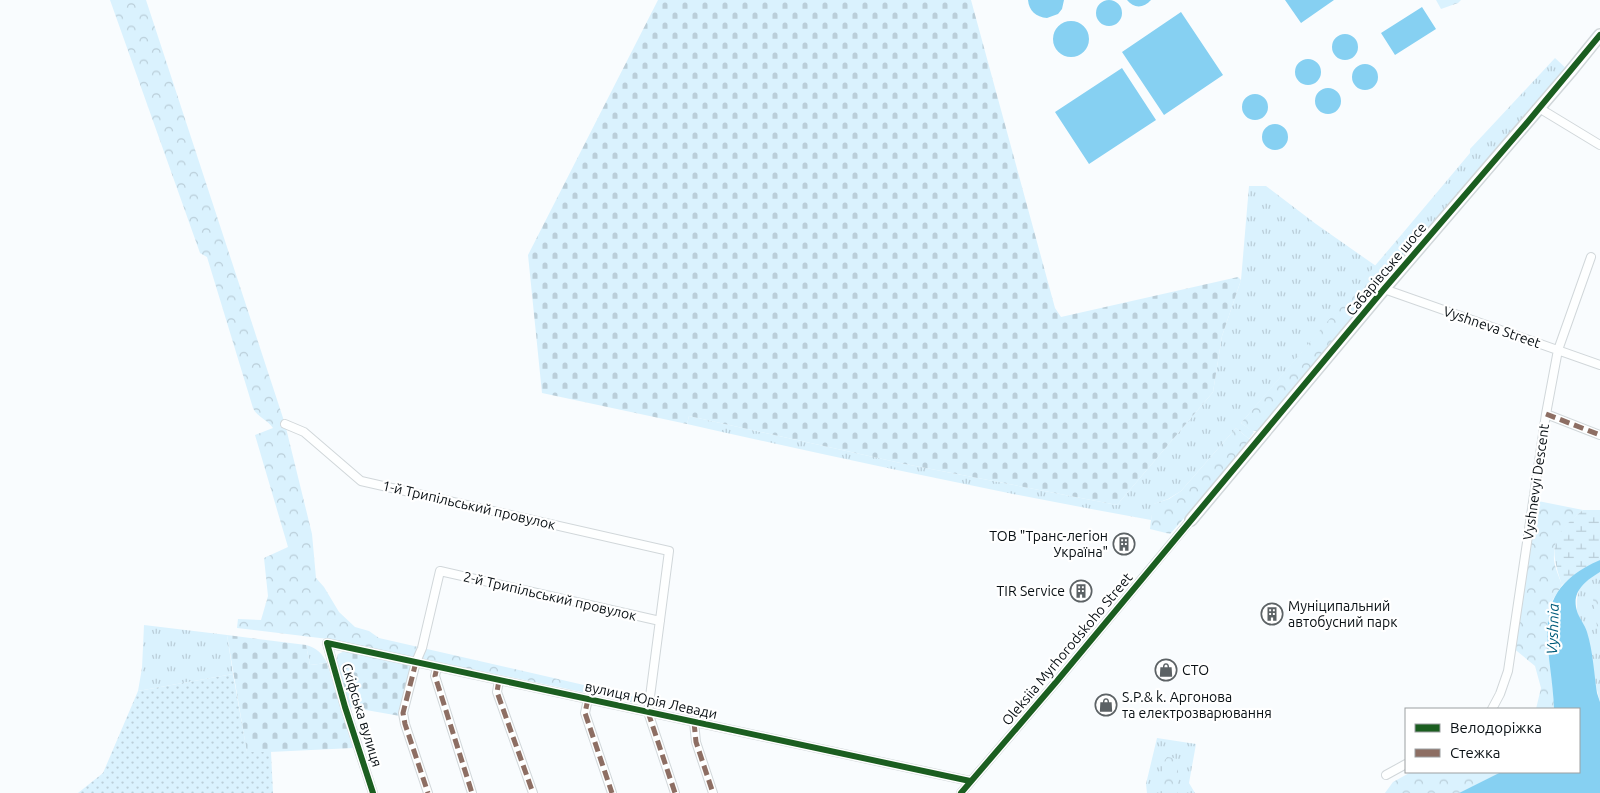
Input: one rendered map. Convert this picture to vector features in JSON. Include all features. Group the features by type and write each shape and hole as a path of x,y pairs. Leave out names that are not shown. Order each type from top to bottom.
{"street":[{"name":"Сабарівське шосе","path":"1191,520 1600,35"},
{"path":"1539,108 1600,144"},
{"name":"Vyshnevyi Descent","path":"1493,708 1500,694 1508,670 1546,414 1558,350 1591,257"},
{"name":"Vyshneva Street","path":"1384,289 1600,365"},
{"path":"1546,414 1600,435"},
{"name":"1-й Трипільський провулок","path":"286,424 304,432 361,481 669,551 660,621"},
{"name":"Oleksiia Myrhorodskoho Street","path":"961,793 1191,520"},
{"name":"2-й Трипільський провулок","path":"416,662 422,648 440,571 660,621"},
{"path":"660,621 648,712 675,793"},
{"name":"вулиця Юрія Левади","path":"327,643 970,782"},
{"name":"Скіфська вулиця","path":"327,643 345,707 373,793"},
{"path":"416,662 403,713 428,793"},
{"path":"437,666 435,676 472,793"},
{"path":"499,680 497,692 533,793"},
{"path":"588,699 586,713 612,793"},
{"path":"694,722 696,742 713,793"},
{"path":"1386,775 1405,765"}],"green space":[{"path":"110,0 146,0 285,424 312,534 316,578 324,587 339,612 355,627 369,631 379,638 636,697 635,703 328,639 237,628 238,619 261,620 268,596 264,558 288,547 255,435 273,428 253,408 207,257 200,253"},
{"path":"658,0 971,0 1055,308 1061,317 1238,277 1241,280 1222,336 1213,392 1117,505 905,464 689,416 687,424 542,393 528,255"},
{"path":"1436,0 1461,0 1458,3 1441,9"},
{"path":"1555,58 1570,72 1408,255 1407,241 1402,234 1470,153 1470,149"},
{"path":"1249,186 1266,186 1376,266 1241,423 1254,432 1249,439 1236,428 1181,491 1168,499 1154,504 1151,520 918,475 687,424 689,416 905,464 1117,505 1213,392 1222,336 1241,280"},
{"path":"1402,234 1407,241 1408,255 1259,431 1252,431 1241,423"},
{"path":"1236,428 1249,439 1249,445 1170,534 1150,529 1153,504 1169,499 1181,491"},
{"path":"1533,500 1583,510 1559,535 1555,548 1554,563 1562,585 1552,601 1547,624 1554,708 1536,708 1541,688 1535,666 1512,647"},
{"path":"1583,510 1600,510 1600,560 1579,571 1562,585 1555,560 1554,551 1556,543 1564,527"},
{"path":"1600,572 1600,702 1577,610 1577,596 1584,583"},
{"path":"1600,586 1600,649 1593,599 1595,590"},
{"path":"144,625 227,635 233,674 138,691 142,668"},
{"path":"227,635 306,645 310,665 327,663 353,748 247,753"},
{"path":"306,645 319,651 327,663 310,665"},
{"path":"345,651 412,664 400,716 349,707 336,662 338,654"},
{"path":"233,674 247,752 271,752 273,793 78,793 103,773 138,691"},
{"path":"1157,738 1196,744 1189,783 1195,793 1178,793 1178,765 1162,764 1162,793 1147,793 1146,784"},
{"path":"1167,757 1174,758 1178,765 1178,793 1162,793 1162,764"},
{"path":"1409,773 1499,773 1459,793 1385,793 1393,782"}],"water":[{"path":"1028,0 1064,0 1062,9 1058,14 1047,18 1034,13"},
{"path":"1109,0 1119,3 1122,13 1119,23 1109,26 1099,23 1096,13 1099,3"},
{"path":"1127,0 1151,0 1145,5 1136,6"},
{"path":"1285,0 1334,0 1301,23"},
{"path":"1422,7 1436,29 1395,55 1381,33"},
{"path":"1181,12 1223,75 1164,115 1122,52"},
{"path":"1071,21 1078,22 1084,26 1088,32 1088,46 1084,52 1078,56 1071,57 1064,56 1058,52 1054,46 1053,39 1054,32 1058,26 1064,22"},
{"path":"1345,34 1354,38 1358,47 1354,56 1345,60 1336,56 1332,47 1336,38"},
{"path":"1308,59 1317,63 1321,72 1317,81 1308,85 1299,81 1295,72 1299,63"},
{"path":"1365,64 1374,68 1378,77 1374,86 1365,90 1356,86 1352,77 1356,68"},
{"path":"1122,68 1156,120 1089,164 1055,112"},
{"path":"1328,88 1337,92 1341,101 1337,110 1328,114 1319,110 1315,101 1319,92"},
{"path":"1255,94 1264,98 1268,107 1264,116 1255,120 1246,116 1242,107 1246,98"},
{"path":"1275,124 1284,128 1288,137 1284,146 1275,150 1266,146 1262,137 1266,128"},
{"name":"Vyshnia","path":"1600,560 1600,572 1589,579 1581,588 1576,598 1576,604 1578,614 1589,639 1600,702 1600,793 1459,793 1499,773 1580,773 1580,708 1554,708 1548,642 1548,623 1552,605 1560,588 1576,573"}],"marked path":[{"path":"1546,414 1600,435"},
{"path":"416,662 403,713 428,793"},
{"path":"437,667 435,676 472,793"},
{"path":"499,680 497,692 533,793"},
{"path":"588,699 585,713 612,793"},
{"path":"648,712 675,793"},
{"path":"694,722 696,742 713,793"}],"cycle path":[{"path":"961,793 1600,35"},
{"path":"373,793 345,707 327,643 970,781"}],"place":[{"name":"ТОВ \"Транс-легіон Україна\"","path":"1124,544"},
{"name":"TIR Service","path":"1081,591"},
{"name":"Муніципальний автобусний парк","path":"1272,614"},
{"name":"СТО","path":"1166,670"},
{"name":"S.P.& k. Аргонова та електрозварювання","path":"1106,705"}]}
